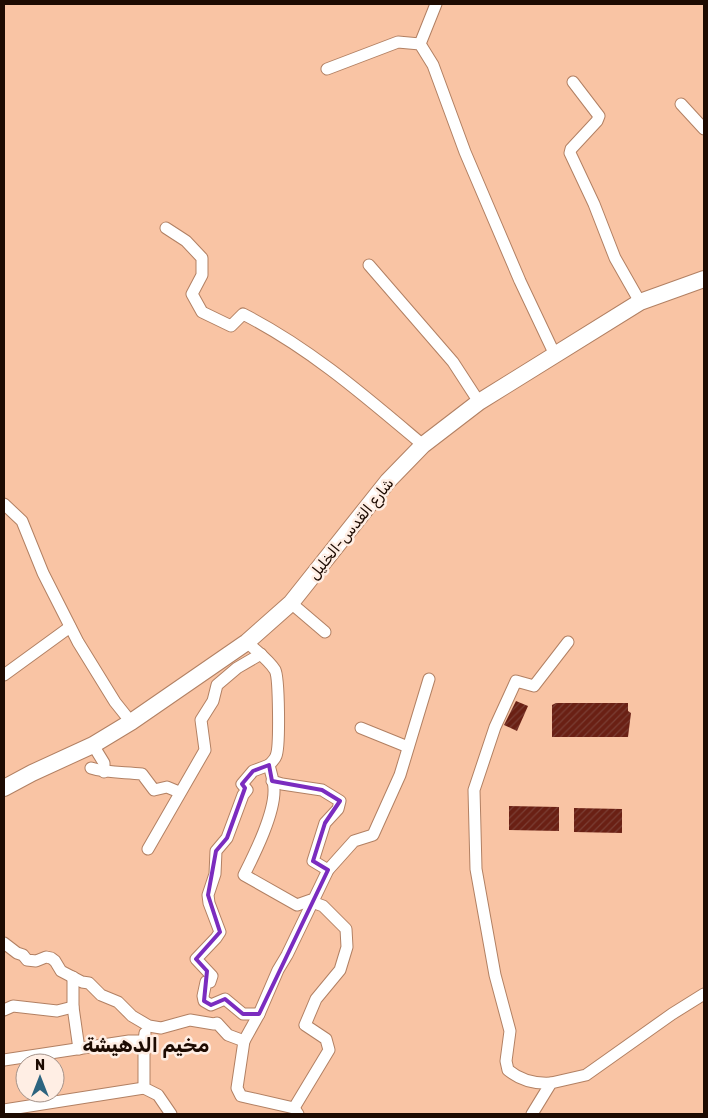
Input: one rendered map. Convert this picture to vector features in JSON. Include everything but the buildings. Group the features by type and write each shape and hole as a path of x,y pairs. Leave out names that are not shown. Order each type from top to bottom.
{"main road":[{"name":"شارع القدس-الخليل","path":"4,788 93,745 132,722 246,642 291,603 388,481 423,445 479,402 640,302 704,279"}],"street":[{"path":"420,44 436,4"},
{"path":"327,69 398,42 420,44"},
{"path":"420,44 432,65 464,152 520,281 555,355"},
{"path":"572,82 599,116 597,121 571,149 570,154 594,204 615,258 640,302"},
{"path":"681,104 704,129"},
{"path":"166,228 186,241 202,258 202,275 192,294 202,312 231,326 243,314 273,329 351,384 423,445"},
{"path":"369,264 453,362 479,402"},
{"path":"687,286 704,285"},
{"path":"4,504 22,521 43,573 70,628 115,702 132,722"},
{"path":"291,603 325,632"},
{"path":"4,675 70,628"},
{"path":"246,642 261,654 276,672 279,733 276,756 269,766 253,771 242,784 247,790 243,795 227,838 216,851 215,874 208,894 209,903 220,932 196,959 212,976 210,982 206,982 204,1001 211,1005 225,999 243,1014 259,1014"},
{"path":"568,642 534,686 516,681 495,727 474,790 476,869 495,975 510,1031 506,1061 508,1070 518,1078 542,1084 586,1075 672,1014 704,994"},
{"path":"148,849 179,792 205,750 201,720 213,701 217,685 237,668 261,654"},
{"path":"269,766 274,788 273,804 258,847 244,874 297,905 313,900 323,906 346,929 347,946 340,970 316,999 305,1025 326,1039 330,1050 296,1111 278,1109 241,1096 237,1088 244,1041 259,1014 278,970 287,955 313,900 328,870 354,841 373,835 400,775 428,679"},
{"path":"361,728 408,747"},
{"path":"93,745 104,763 104,772"},
{"path":"91,768 104,772 122,771 142,774 154,790 167,787 179,792"},
{"path":"272,781 322,790 340,801 338,809 326,823 313,861 328,870"},
{"path":"4,943 17,953 23,955 27,960 36,961 46,957 51,958 62,971 82,982 89,983 101,995 118,1002 132,1016 149,1026 160,1028 190,1020 208,1024 217,1023 228,1035 244,1041"},
{"path":"73,977 73,1007 79,1049"},
{"path":"4,1010 13,1006 58,1011 73,1007"},
{"path":"144,1088 144,1035 149,1026"},
{"path":"4,1060 129,1041 144,1041"},
{"path":"532,1114 551,1083"},
{"path":"4,1110 144,1088 158,1095 171,1114"}],"highlighted area":[{"path":"269,765 272,781 322,790 340,801 325,823 313,861 328,870 259,1014 243,1014 225,999 211,1005 204,1001 207,971 196,959 220,932 208,895 216,851 227,838 245,788 242,784 253,771"}],"district":[{"name":"مخيم الدهيشة","path":"146,1045"}]}
